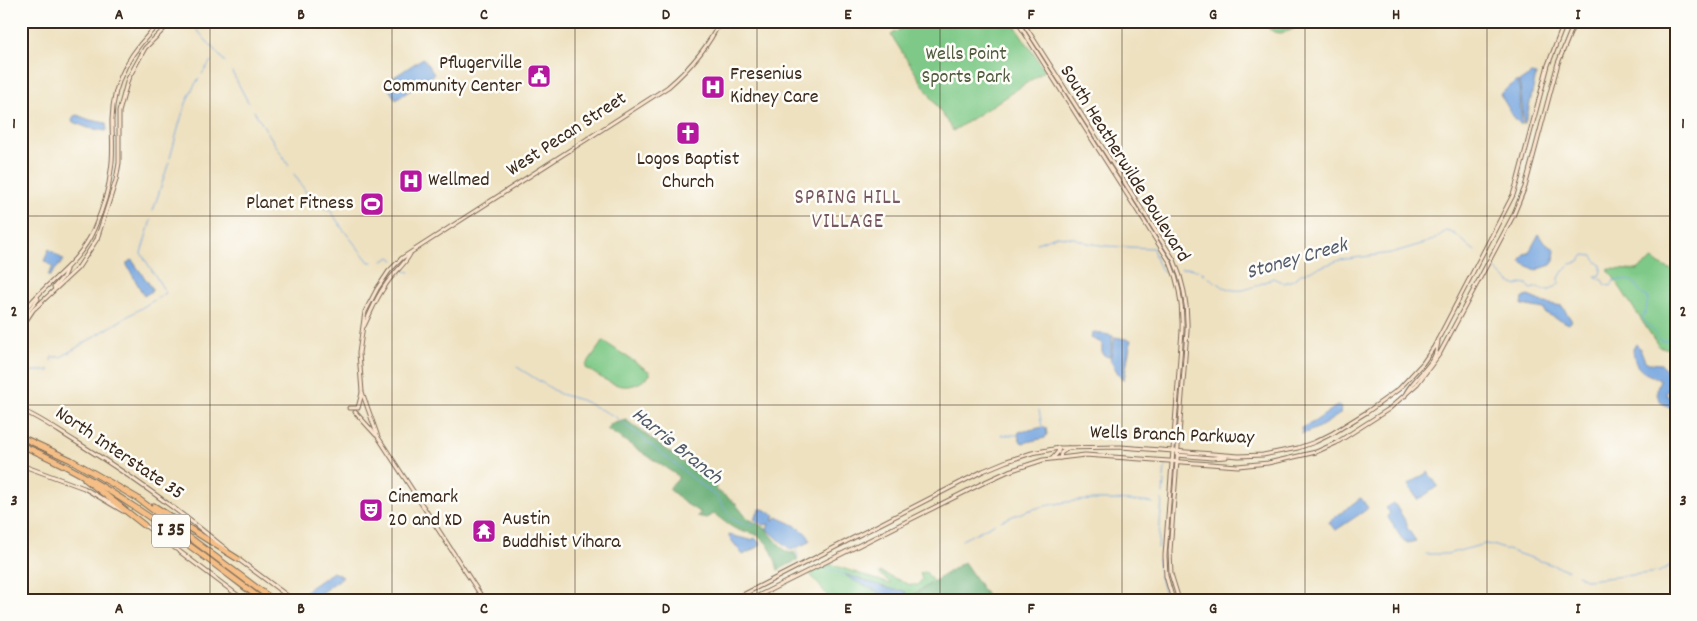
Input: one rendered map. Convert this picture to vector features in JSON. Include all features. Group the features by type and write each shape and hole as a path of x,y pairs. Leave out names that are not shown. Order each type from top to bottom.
{"highway":[{"name":"I 35","path":"21,437 71,460 137,498 273,600"},
{"name":"I 35","path":"21,445 75,470 142,510 262,600"},
{"path":"75,470 144,525"},
{"path":"137,498 158,508 238,559"}],"main road":[{"path":"21,316 37,296 66,270 89,240 112,170 113,108 120,79 139,44 162,21"},
{"path":"21,328 28,318 78,268 97,239 116,180 119,163 119,112 128,79 145,48 172,21"},
{"name":"West Pecan Street","path":"378,437 362,392 359,352 362,328 378,296 406,262 410,254 668,87 698,57 714,35 720,21"},
{"name":"South Heatherwilde Boulevard","path":"1016,21 1174,260 1183,283 1188,314 1178,453"},
{"name":"South Heatherwilde Boulevard","path":"1022,21 1132,198 1170,262 1179,285 1183,315 1173,451 1170,551 1171,574 1179,600"},
{"name":"Wells Branch Parkway","path":"733,600 983,471 1032,453 1068,447 1121,447 1178,453 1239,456 1263,455 1298,448 1315,442 1367,412 1399,389 1423,363 1504,212 1518,179 1553,48 1565,21"},
{"name":"Wells Branch Parkway","path":"750,600 1009,471 1052,458 1085,455 1238,466 1268,463 1316,452 1336,443 1389,409 1405,396 1430,370 1513,216 1525,187 1558,63 1575,21"},
{"path":"1080,120 1084,118"},
{"path":"1504,212 1513,216"},
{"path":"55,290 54,286 63,277 66,270"},
{"path":"28,318 29,310 38,300 37,296"},
{"path":"1405,396 1406,391 1434,357 1438,338"},
{"path":"1178,380 1183,380"},
{"path":"349,408 358,408 362,392"},
{"name":"North Interstate 35","path":"21,410 152,490 238,559 293,600"},
{"path":"355,412 378,437 484,600"},
{"path":"1060,458 1061,453 1068,447"},
{"path":"1052,458 1059,448"},
{"path":"1298,448 1300,456"},
{"path":"1174,460 1178,453"},
{"name":"South Heatherwilde Boulevard","path":"1173,600 1166,576 1165,556 1174,460"},
{"path":"21,465 84,488 144,525 244,600"},
{"path":"905,511 908,520"}],"green space":[{"name":"Wells Point Sports Park","path":"913,21 1012,21 1045,71 953,131 891,35"},
{"path":"1262,21 1306,21 1288,31 1278,33 1272,31"},
{"path":"1653,259 1662,266 1676,271 1676,350 1659,347 1608,269 1637,270"},
{"path":"603,341 650,372 650,375 642,382 625,386 610,382 586,368 586,365"},
{"path":"626,420 717,487 715,489 734,502 747,518 765,528 785,551 794,552 798,560 778,570 770,548 763,539 752,533 742,532 734,528 714,514 706,518 697,516 701,513 669,489 678,479 678,476 607,429 611,424"},
{"path":"964,562 990,600 905,600"},
{"path":"830,564 890,584 879,574 880,572 910,585 918,585 922,579 920,573 926,572 933,582 931,600 831,600 810,574"}],"water":[{"path":"423,58 434,74 396,100 385,83"},
{"path":"1531,74 1536,75 1524,125 1519,82"},
{"path":"1517,81 1519,85 1521,125 1513,116 1500,94"},
{"path":"77,115 106,123 107,130 88,128 73,122 74,116"},
{"path":"1539,234 1546,244 1555,249 1554,261 1551,265 1536,270 1520,262 1526,253 1528,254"},
{"path":"49,249 64,260 49,277 48,275 53,267 44,261"},
{"path":"132,260 152,288 152,291 144,296 127,265"},
{"path":"1528,296 1545,303 1562,306 1572,321 1569,324 1545,313 1544,309 1522,305 1523,298"},
{"path":"1092,333 1113,336 1110,356 1102,354 1102,343 1091,338"},
{"path":"1115,337 1131,340 1124,379 1122,380 1110,360"},
{"path":"1636,344 1640,348 1645,361 1661,364 1672,379 1666,394 1676,402 1676,411 1666,406 1658,398 1657,390 1660,379 1648,375 1637,366 1633,349"},
{"path":"1338,405 1341,407 1340,414 1322,426 1302,434 1301,428 1314,422"},
{"path":"1044,427 1047,434 1045,438 1021,442 1018,435 1019,432"},
{"path":"1428,472 1438,486 1418,500 1408,485"},
{"path":"1361,498 1368,508 1336,530 1334,529 1329,522"},
{"path":"1394,503 1416,541 1404,542 1387,516 1390,513 1386,508"},
{"path":"760,509 775,515 772,521 777,517 791,523 805,532 810,540 791,550 767,529 769,524 763,525 754,519"},
{"path":"729,535 751,540 755,538 761,544 743,555"},
{"path":"333,572 343,577 311,600 299,598 308,589"},
{"path":"844,574 894,590 902,590 906,592 907,596 903,600 888,599"}],"waterway":[{"path":"189,21 225,62"},
{"path":"202,74 211,61"},
{"path":"232,72 248,102"},
{"path":"170,158 185,106 199,78"},
{"path":"254,111 289,166"},
{"path":"153,211 169,162"},
{"path":"294,174 314,204 330,210 369,262 372,262"},
{"path":"51,361 52,357 61,357 166,293 141,253 151,220"},
{"name":"Stoney Creek","path":"1181,269 1189,268 1196,270 1225,287 1233,290 1243,290 1273,278 1284,283 1293,280 1301,274 1340,260 1391,253 1433,240 1446,231 1457,236 1475,251"},
{"path":"1037,243 1056,236 1074,238 1106,246 1153,248 1157,263 1163,271 1170,272"},
{"name":"Stoney Creek","path":"1494,268 1509,282 1517,286 1520,284 1528,285 1531,289 1538,287 1542,290 1550,290 1559,284 1559,278 1563,271 1571,264 1579,262 1584,255 1593,256 1601,265 1599,276 1595,276 1602,280 1605,285 1611,286 1614,280 1631,281 1641,293 1648,297 1646,311 1642,318 1658,336 1658,339 1662,341 1667,340 1671,333 1676,330"},
{"path":"383,261 390,257 394,260"},
{"path":"402,269 410,272"},
{"name":"Harris Branch","path":"517,367 560,394 581,400 614,416 717,497 732,519 745,525 760,522"},
{"path":"21,376 32,371 49,371 49,369"},
{"path":"1039,410 1042,427"},
{"path":"1001,435 1018,435"},
{"path":"1164,478 1165,465"},
{"path":"1163,494 1164,481"},
{"path":"1001,521 1038,508 1075,501 1113,500 1153,503"},
{"path":"1158,548 1162,500"},
{"path":"962,540 994,524"},
{"path":"1426,554 1447,554 1485,544 1568,570"},
{"name":"Harris Branch","path":"796,549 798,557"},
{"path":"1158,559 1166,600"},
{"path":"1578,575 1587,580 1659,572 1676,562"},
{"name":"Harris Branch","path":"823,567 846,575"},
{"name":"Harris Branch","path":"906,596 943,598 944,600"}],"place":[{"name":"Pflugerville Community Center","path":"539,76"},
{"name":"Fresenius Kidney Care","path":"713,87"},
{"name":"Logos Baptist Church","path":"688,133"},
{"name":"Wellmed","path":"411,181"},
{"name":"Planet Fitness","path":"372,204"},
{"name":"Cinemark 20 and XD","path":"371,510"},
{"name":"Austin Buddhist Vihara","path":"484,531"}],"district":[{"name":"SPRING HILL VILLAGE","path":"848,211"}]}
